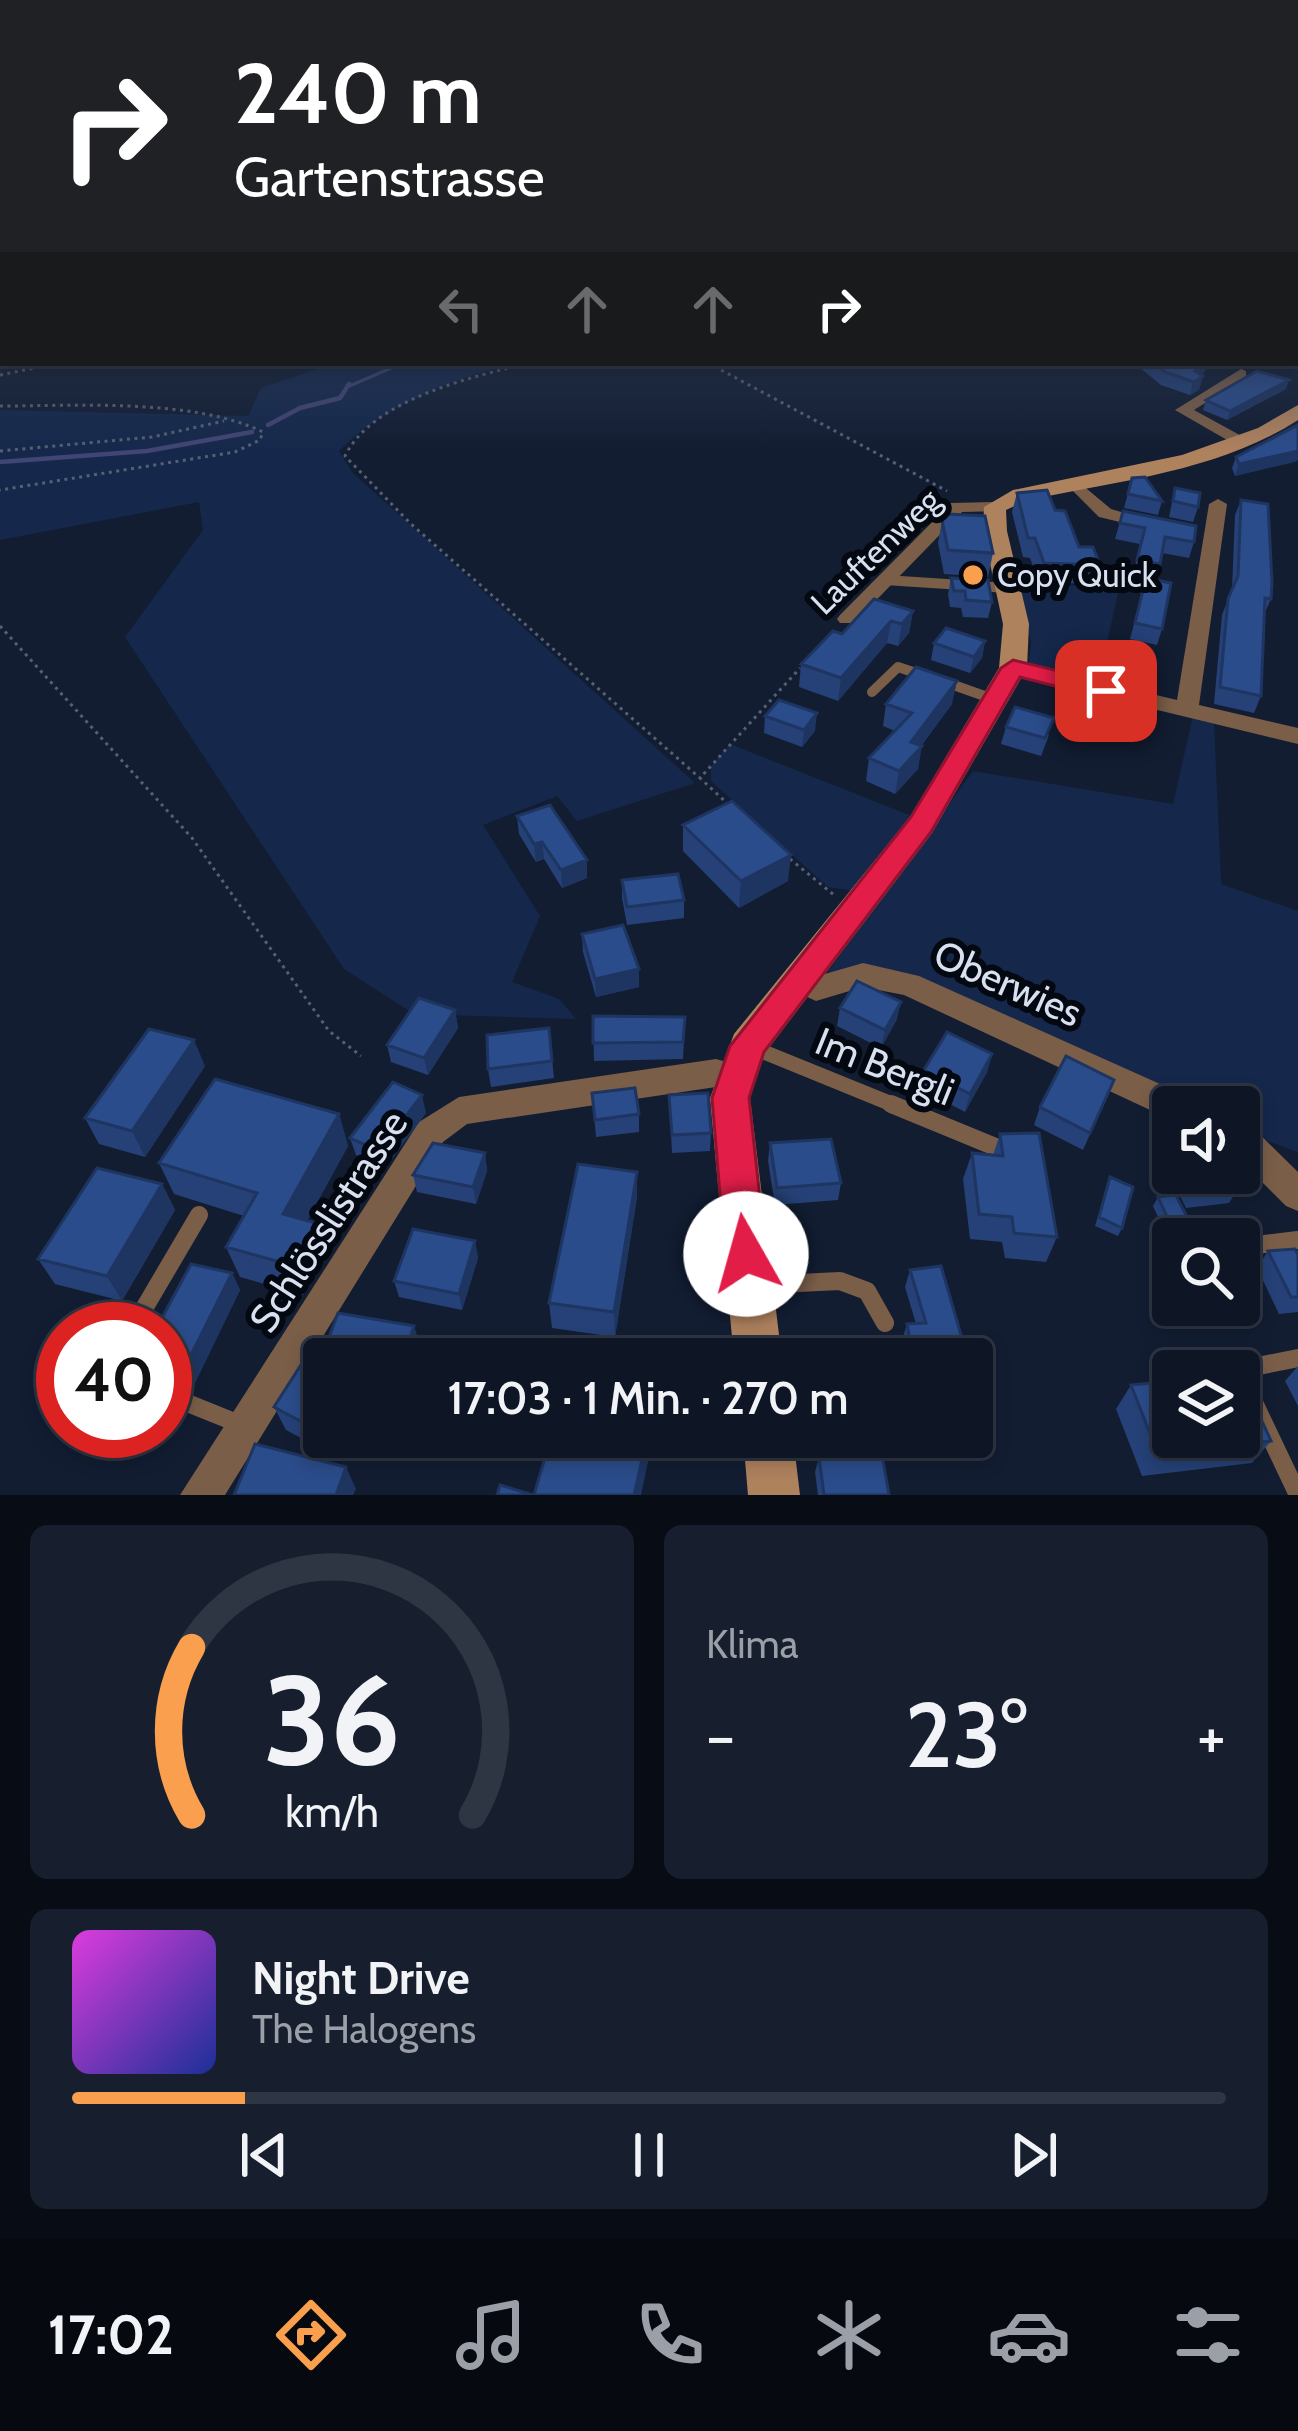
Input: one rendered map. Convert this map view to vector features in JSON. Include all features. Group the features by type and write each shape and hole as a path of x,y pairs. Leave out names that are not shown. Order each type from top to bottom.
{"street":[{"path":"1236,445 1184,410 1241,374"},
{"path":"756,1338 731,1128 741,1061 945,789 1013,668 1018,642 1008,588 992,516 982,506 1236,445 1298,412"},
{"path":"1076,484 1106,513 1193,532"},
{"path":"1187,708 1193,532 1218,504"},
{"name":"Lauftenweg","path":"847,620 946,516 982,506"},
{"path":"1013,668 1298,736"},
{"name":"Oberwies","path":"800,981 816,989 863,975 909,984 1152,1096"},
{"name":"Schlösslistrasse","path":"201,1495 431,1132 459,1111 716,1073 741,1061"},
{"path":"1260,1158 1298,1195"},
{"path":"770,1458 774,1495"}],"lane":[{"path":"885,580 1008,588"},
{"path":"872,692 898,667 996,700"},
{"name":"Im Bergli","path":"741,1061 998,1148"},
{"path":"148,1302 199,1215"},
{"path":"1260,1245 1298,1240"},
{"path":"750,1286 840,1281 866,1291 885,1323"},
{"path":"1260,1363 1298,1358"},
{"path":"192,1405 245,1426"},
{"path":"1260,1415 1298,1495"}],"path":[{"path":"0,375 45,366"},
{"path":"520,366 420,400 355,437 345,456 412,524 731,806"},
{"path":"714,366 982,506"},
{"path":"0,406 228,419 256,425 263,432 260,440 235,452 0,490"},
{"path":"0,451 152,437 228,419"},
{"name":"Lauftenweg","path":"700,778 847,620"},
{"path":"0,626 192,838 329,1031 361,1055"},
{"path":"780,850 854,911"}],"shaded area":[{"path":"326,366 508,366 399,406 339,451 353,473 695,783 577,821 557,796 483,825 540,916 512,982 559,999 576,1019 414,1014 344,969 125,637 203,530 199,502 0,540 0,410 248,416 261,388"},
{"path":"1019,582 1119,588 1098,684 1029,663 1031,642"},
{"path":"1193,716 1214,721 1221,884 1298,911 1298,1152 1260,1138 1260,1086 1152,1089 915,980 826,975 973,771 1173,804"},
{"path":"730,744 914,817 856,891 828,887 711,781 711,766"}],"building":[{"path":"1158,366 1201,366 1195,371 1203,376 1194,382"},
{"path":"1257,371 1289,380 1230,411 1206,400"},
{"path":"1298,425 1298,451 1239,464 1236,457"},
{"path":"1145,477 1162,501 1128,494 1132,478"},
{"path":"1175,488 1200,493 1198,507 1173,501"},
{"path":"1047,490 1055,510 1065,511 1079,547 1093,547 1100,565 1044,563 1035,538 1028,538 1017,493"},
{"path":"1241,500 1268,504 1272,583 1271,599 1265,598 1261,696 1220,687 1228,599 1238,576"},
{"path":"1123,511 1196,526 1194,542 1165,537 1160,564 1137,560 1145,528 1120,523"},
{"path":"947,514 985,516 993,553 948,550 942,520"},
{"path":"951,578 988,580 992,602 966,600 965,591 954,591"},
{"path":"1146,578 1171,583 1162,629 1135,623"},
{"path":"874,599 913,611 902,624 891,621 841,678 801,664 833,631 842,634"},
{"path":"946,628 985,641 974,657 934,643"},
{"path":"916,667 957,681 911,742 922,746 899,771 869,758 912,713 886,704"},
{"path":"1104,686 1150,699 1140,723 1093,709"},
{"path":"779,700 817,713 804,730 765,716"},
{"path":"1015,707 1054,718 1045,738 1006,727"},
{"path":"732,801 791,855 741,881 683,825"},
{"path":"550,805 587,860 561,870 542,842 534,844 517,816"},
{"path":"678,874 684,900 627,907 622,880"},
{"path":"623,925 639,969 595,979 582,934"},
{"path":"857,981 901,1002 885,1030 840,1008"},
{"path":"419,998 455,1010 424,1058 387,1045"},
{"path":"593,1016 685,1017 683,1042 593,1043"},
{"path":"549,1028 552,1061 488,1069 487,1035"},
{"path":"149,1029 194,1040 132,1131 85,1118"},
{"path":"947,1032 992,1054 970,1094 924,1070"},
{"path":"1066,1056 1114,1080 1090,1133 1040,1107"},
{"path":"215,1079 339,1114 283,1214 316,1223 291,1265 226,1247 257,1193 159,1163"},
{"path":"393,1082 422,1095 379,1151 350,1138"},
{"path":"635,1088 639,1114 595,1120 592,1093"},
{"path":"708,1093 711,1133 672,1135 669,1095"},
{"path":"1039,1133 1057,1237 1014,1233 1012,1217 979,1214 972,1153 1003,1156 1000,1134"},
{"path":"831,1139 841,1183 777,1188 770,1143"},
{"path":"433,1143 485,1153 473,1187 413,1175"},
{"path":"578,1164 637,1172 614,1312 549,1303"},
{"path":"97,1168 162,1184 107,1276 38,1259"},
{"path":"1110,1177 1133,1187 1122,1228 1099,1217"},
{"path":"1176,1195 1188,1218 1168,1218 1158,1197"},
{"path":"413,1229 475,1241 459,1294 394,1281"},
{"path":"1295,1249 1298,1297 1291,1297 1268,1251"},
{"path":"191,1264 232,1273 192,1353 192,1302 171,1302"},
{"path":"941,1266 962,1338 910,1338 907,1324 926,1323 910,1270"},
{"path":"338,1313 414,1326 410,1338 329,1338"},
{"path":"303,1362 303,1422 274,1407"},
{"path":"1152,1383 1152,1439 1131,1385"},
{"path":"1260,1417 1271,1441 1260,1442"},
{"path":"255,1444 346,1467 336,1495 234,1495"},
{"path":"545,1458 642,1458 634,1495 534,1495"},
{"path":"819,1458 883,1458 889,1495 824,1495"},
{"path":"500,1485 533,1495 497,1495"}],"waterway":[{"path":"347,387 396,366"},
{"path":"268,425 300,408 340,398 347,387"},
{"path":"0,462 147,451 252,432"}],"place":[{"name":"Copy Quick","path":"973,575"}],"route":[{"path":"746,1254 730,1098 733,1077 748,1046 921,825 1013,668 1106,691"}]}
